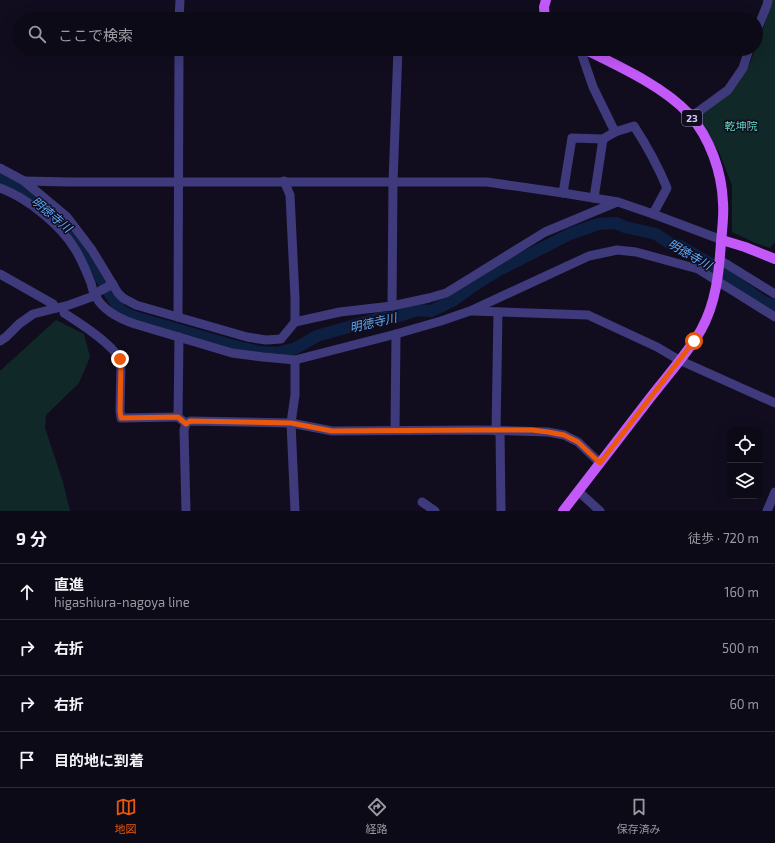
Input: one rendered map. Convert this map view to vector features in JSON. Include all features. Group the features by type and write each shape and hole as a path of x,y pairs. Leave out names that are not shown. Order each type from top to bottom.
{"main road":[{"path":"544,12 546,0"},
{"name":"23","path":"563,511 694,341 707,318 715,293 718,280 722,240 723,203 719,172 708,143 700,128 676,102 657,88 598,56"},
{"path":"722,240 775,259"}],"street":[{"path":"180,0 180,12"},
{"path":"763,15 768,0"},
{"path":"178,317 179,56"},
{"path":"392,306 393,182 398,56"},
{"path":"582,56 593,87 615,132"},
{"path":"585,65 587,56"},
{"path":"691,117 728,90 743,68 747,56"},
{"path":"563,193 572,138 602,139 615,132 634,126 649,150 667,188 653,214"},
{"path":"594,198 602,139"},
{"path":"0,168 24,181 67,216 92,250 111,285 128,301 136,305 247,337 266,340 281,339 295,322 340,312 392,306 446,293 545,232 618,202"},
{"path":"24,181 487,182 618,202 722,240"},
{"path":"284,181 290,194 295,322"},
{"path":"0,188 15,195 37,209 54,223 64,234 75,248 87,272 95,294 104,307 120,318 136,324 232,352 295,360 396,334 442,321 470,311 589,256 617,250 636,252 698,269 718,280 775,317"},
{"path":"720,260 775,294"},
{"path":"0,274 53,304 60,311 84,326 114,351 121,363 121,418 178,417 186,424"},
{"path":"0,340 6,337 19,324 33,314 60,311 68,305 95,294 111,285"},
{"path":"470,311 588,315 657,347 679,360 775,403"},
{"path":"498,312 498,431 501,511"},
{"path":"395,430 396,334"},
{"path":"178,417 179,337"},
{"path":"295,360 295,395 291,423 295,511"},
{"path":"186,511 184,430 186,424 190,421 291,423 332,431 532,430 564,435 578,442 600,463"},
{"path":"578,491 600,511"},
{"path":"767,511 775,492"},
{"path":"422,502 435,511"}],"green space":[{"name":"乾坤院","path":"772,0 775,0 775,242 770,248 732,232 732,185 719,152 691,117 734,89 750,63 752,56 763,56 763,28"},
{"path":"56,320 84,334 90,357 79,383 46,415 45,428 63,482 70,511 0,511 0,371"}],"waterway":[{"name":"明徳寺川","path":"0,177 39,201 57,215 73,231 85,247 108,292 122,311 134,317 259,352 277,353 296,348 317,336 380,318 392,318 418,310 431,311 454,300 497,271 570,234 598,224 616,223 625,227 656,234 671,244 680,246 709,263 764,302 775,306"}],"route":[{"path":"120,359 121,418 178,417 186,424 190,421 291,423 332,431 532,430 564,435 578,442 600,463 694,341"}]}
